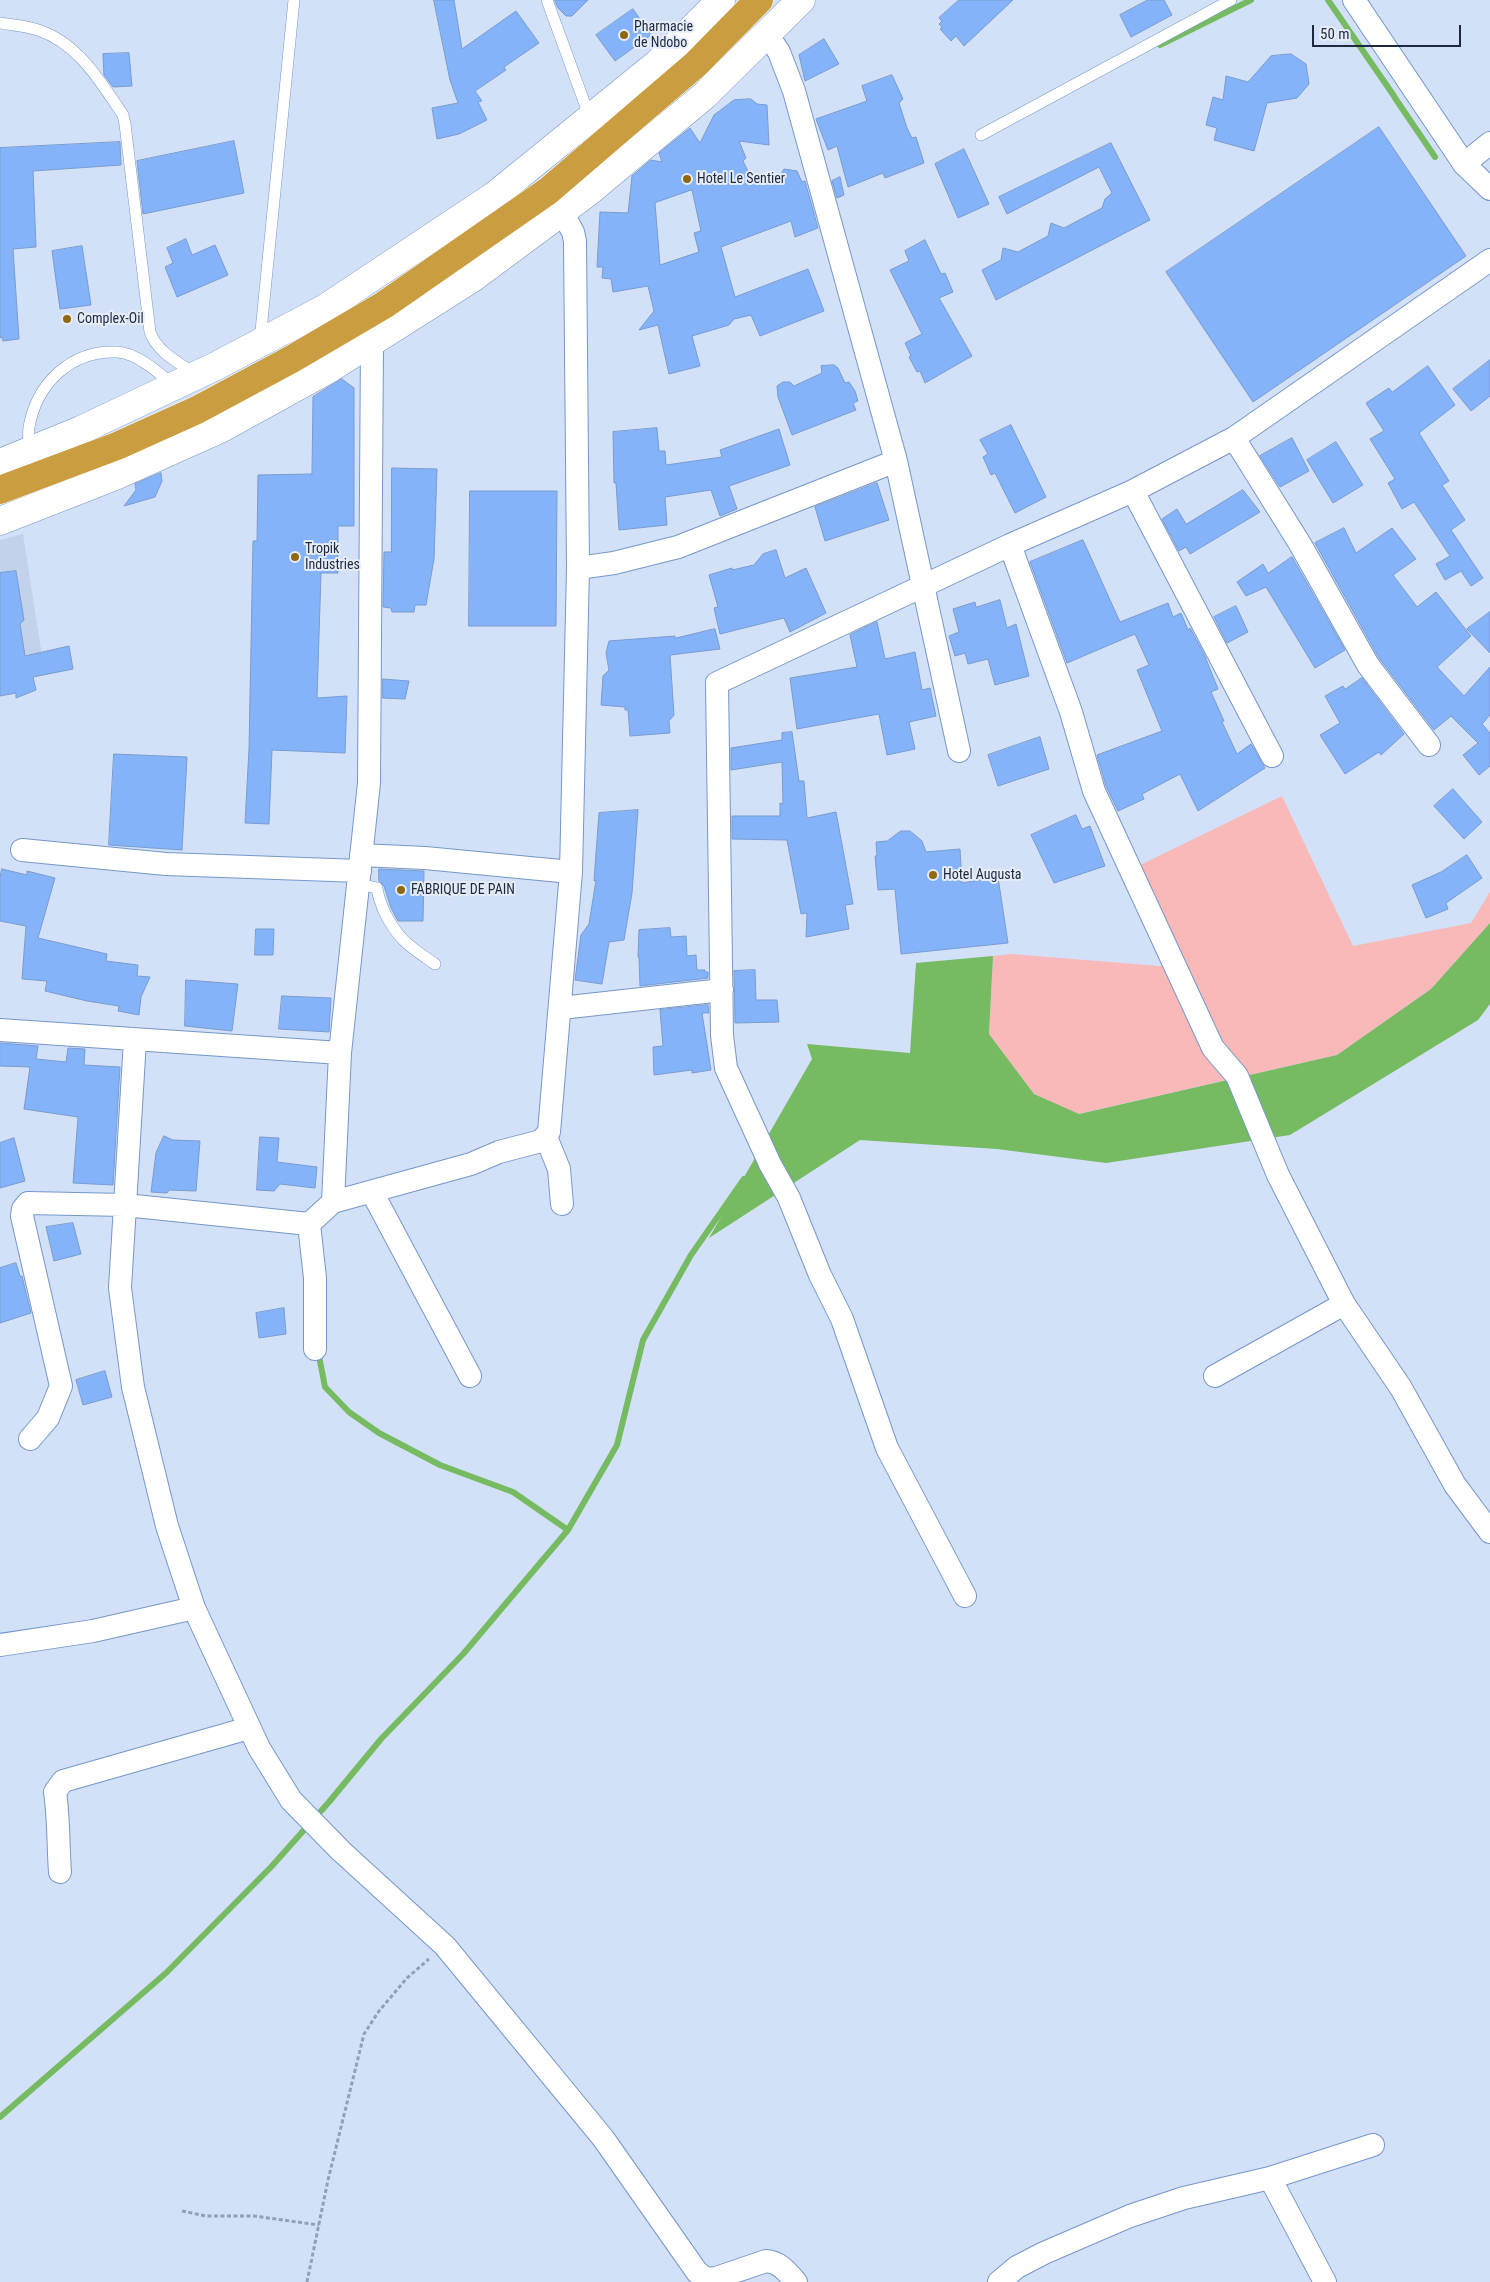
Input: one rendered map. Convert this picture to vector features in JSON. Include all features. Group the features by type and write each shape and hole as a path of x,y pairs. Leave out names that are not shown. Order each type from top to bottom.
{"highway":[{"path":"0,490 116,446 197,410 292,359 384,305 548,191 696,64 759,0"}],"main road":[{"path":"0,464 81,430 185,381 324,309 494,196 658,63 721,0"},
{"path":"0,521 115,476 220,429 329,369 471,279 562,212 705,95 801,0"}],"street":[{"path":"1354,0 1464,164 1490,188"},
{"path":"767,34 779,52 794,91 896,461 959,751"},
{"path":"1464,164 1490,143"},
{"path":"30,1439 48,1418 56,1404 61,1386 22,1216 23,1209 28,1203 125,1206 309,1224 333,1202 471,1164 499,1152 541,1141 549,1132 561,1008 571,872 578,568 575,241 574,232 562,212"},
{"path":"965,1596 887,1448 842,1319 820,1275 789,1198 726,1068 722,1034 717,684 1010,545 1133,491 1234,438 1490,260"},
{"path":"333,1202 340,1053 369,783 372,342"},
{"path":"1234,438 1300,544 1368,665 1429,744"},
{"path":"578,568 614,563 678,548 896,461"},
{"path":"1133,491 1272,756"},
{"path":"1010,545 1071,712 1094,791 1213,1048 1237,1076 1278,1174 1344,1304 1401,1388 1455,1485 1490,1532"},
{"path":"22,850 166,864 360,870 425,858 571,872"},
{"path":"561,1008 722,990"},
{"path":"0,1030 340,1053"},
{"path":"135,1040 120,1288 133,1387 166,1526 194,1608 249,1728 291,1800 340,1851 445,1946 603,2138 697,2272 706,2279 716,2278 766,2261 773,2261 782,2266 796,2282"},
{"path":"546,1137 559,1169 562,1204"},
{"path":"372,1192 470,1376"},
{"path":"309,1224 315,1278 314,1349"},
{"path":"1215,1376 1344,1304"},
{"path":"0,1645 93,1631 194,1608"},
{"path":"60,1872 58,1849 60,1825 55,1792 63,1781 249,1728"},
{"path":"999,2282 1017,2266 1130,2216 1184,2198 1270,2178 1373,2145"},
{"path":"1270,2178 1325,2282"}],"lane":[{"path":"260,343 294,0"},
{"path":"547,0 590,118"},
{"path":"981,135 1231,0"},
{"path":"0,22 36,29 58,38 74,50 123,115 126,124 150,332 154,343 185,381"},
{"path":"29,452 29,427 41,394 57,371 73,361 92,355 118,352 185,381"},
{"path":"360,870 377,888 378,896 393,930 404,942 435,964"}],"path":[{"path":"307,2282 328,2180 364,2034 379,2011 407,1978 445,1946"},
{"path":"182,2211 206,2216 254,2216 319,2225"}],"shaded area":[{"path":"23,534 45,675 0,680 0,540"},
{"path":"1282,796 1353,946 1471,923 1490,892 1490,923 1431,989 1337,1055 1078,1114 1034,1094 989,1034 993,956 1011,954 1172,967 1136,867"},
{"path":"1490,923 1490,1004 1478,1020 1290,1135 1106,1163 997,1149 860,1140 709,1238 812,1059 807,1044 910,1053 916,963 993,956 989,1034 1034,1094 1079,1114 1337,1055 1431,989"}],"building":[{"path":"434,0 454,0 462,49 516,11 539,43 504,67 506,70 475,91 482,101 478,102 487,120 459,134 437,139 432,108 458,103 450,80"},
{"path":"555,0 588,0 572,16 566,16 558,8"},
{"path":"959,0 1013,0 964,46 956,36 951,41 940,29 942,27 939,24 942,21 939,18"},
{"path":"1148,0 1164,0 1172,15 1131,37 1120,15"},
{"name":"Pharmacie de Ndobo","path":"633,9 651,35 615,61 596,35"},
{"path":"824,39 839,64 805,81 799,55"},
{"path":"129,53 132,86 113,87 104,75 103,54"},
{"path":"1291,54 1306,64 1309,84 1297,98 1267,103 1254,151 1214,140 1217,128 1206,125 1213,97 1223,100 1226,76 1248,82 1271,56"},
{"path":"892,75 903,99 899,103 907,128 912,138 916,137 924,163 885,178 883,173 848,187 837,146 828,150 816,119 867,101 862,86"},
{"path":"751,99 757,104 767,105 769,145 739,141 746,158 743,161 752,179 777,181 784,169 797,171 802,182 805,181 818,228 795,237 791,221 721,247 735,297 808,269 824,311 760,336 751,315 734,319 729,325 692,336 700,366 669,374 658,325 639,330 654,311 648,286 613,292 611,279 602,278 603,267 597,267 600,212 628,213 632,176 651,160 662,162 659,153 690,128 700,143 714,115 734,100","holes":["692,190 701,231 694,233 699,252 660,265 655,203"]},
{"path":"1379,127 1466,256 1253,402 1166,272"},
{"path":"234,141 244,193 143,214 137,161"},
{"path":"120,142 121,165 33,171 36,247 13,249 19,339 3,341 2,337 0,338 0,148"},
{"path":"1111,143 1150,220 996,300 982,270 1001,260 1003,248 1018,252 1048,236 1051,223 1064,228 1102,208 1105,199 1112,193 1099,167 1007,214 999,197"},
{"path":"964,149 989,204 958,218 935,164"},
{"path":"840,177 844,195 837,198 832,181"},
{"path":"186,239 192,255 215,245 228,275 177,297 165,267 173,263 167,248"},
{"path":"925,240 941,274 945,273 953,292 939,298 972,356 925,383 920,371 917,372 909,357 911,356 905,343 922,334 890,270 909,261 905,251"},
{"path":"82,246 91,305 60,309 52,251"},
{"path":"1490,360 1490,396 1471,411 1453,389"},
{"path":"834,365 838,368 845,383 849,382 855,391 858,401 853,403 856,410 792,435 778,397 777,386 783,382 790,382 794,386 822,373 821,366"},
{"path":"1428,366 1455,405 1419,433 1449,481 1442,485 1465,520 1451,530 1483,578 1471,586 1461,571 1445,580 1436,564 1450,556 1414,502 1402,509 1388,483 1395,479 1370,439 1384,431 1366,403 1389,388 1392,392"},
{"path":"342,379 354,388 354,526 338,526 338,573 321,573 317,698 347,696 345,753 272,750 269,824 245,823 249,749 253,541 257,541 258,475 312,474 313,397"},
{"path":"1011,425 1046,497 1015,513 995,473 991,475 983,457 988,454 980,440"},
{"path":"657,428 659,451 665,451 666,465 722,457 720,450 779,429 790,465 729,486 737,509 720,516 711,490 665,497 667,525 619,530 616,483 614,483 613,432"},
{"path":"1292,438 1309,471 1280,487 1260,456"},
{"path":"1336,442 1363,485 1333,503 1307,460"},
{"path":"392,468 437,469 434,559 426,605 415,605 414,612 392,612 391,608 383,607 384,552 391,552"},
{"path":"161,473 162,481 155,497 124,506 136,490 135,484"},
{"path":"877,483 889,520 825,541 815,507"},
{"path":"1243,490 1260,512 1190,554 1186,547 1179,551 1162,519 1177,509 1186,524"},
{"path":"470,491 557,491 556,626 469,626"},
{"path":"1344,528 1356,553 1392,528 1416,559 1393,575 1417,607 1436,592 1471,636 1437,667 1464,696 1490,667 1490,715 1482,724 1490,733 1490,766 1479,775 1463,755 1478,743 1451,716 1434,730 1379,658 1315,543"},
{"path":"1083,540 1120,622 1168,603 1173,617 1181,613 1188,630 1190,628 1204,654 1218,689 1211,692 1237,754 1251,744 1265,768 1198,811 1180,774 1142,794 1144,799 1118,811 1106,786 1097,755 1162,731 1137,670 1149,665 1135,634 1067,663 1030,562"},
{"path":"776,550 785,578 806,568 826,613 790,632 784,618 720,634 714,608 718,607 709,575 732,568 732,570 754,565 763,554"},
{"path":"1292,557 1345,650 1315,668 1266,587 1246,596 1237,582 1263,564 1268,573"},
{"path":"16,571 24,620 20,624 25,656 69,646 73,669 33,677 36,690 16,698 16,693 0,696 0,573"},
{"path":"1000,600 1007,628 1016,624 1029,676 995,685 988,659 968,664 965,653 955,656 949,636 959,632 953,609 975,602 976,607"},
{"path":"1236,606 1248,632 1227,643 1214,617"},
{"path":"1490,612 1490,653 1467,629"},
{"path":"877,622 885,659 915,652 922,690 930,688 936,716 909,722 915,749 887,755 879,714 797,729 790,678 857,667 850,635"},
{"path":"715,629 720,649 670,655 674,715 669,721 670,733 630,736 628,710 625,710 625,707 601,705 603,676 609,670 606,653 609,641 675,636 675,638"},
{"path":"1362,678 1404,734 1381,755 1379,752 1345,774 1320,735 1340,723 1325,696 1343,686 1345,689"},
{"path":"383,679 409,681 405,699 383,698"},
{"path":"792,732 799,781 804,781 807,818 836,812 853,904 845,905 849,929 806,937 807,913 801,914 787,840 732,839 732,816 780,816 780,803 783,804 782,762 731,770 731,748 782,740 782,733"},
{"path":"1040,737 1049,769 998,786 988,755"},
{"path":"114,754 187,757 182,850 109,845"},
{"path":"1453,789 1482,822 1464,839 1434,806"},
{"path":"638,810 632,893 624,940 609,942 602,984 575,980 581,935 589,924 596,880 594,881 599,813"},
{"path":"1076,815 1082,829 1090,826 1105,866 1054,883 1031,835"},
{"path":"901,831 910,831 922,841 926,852 960,849 962,883 998,877 1008,943 901,954 895,889 878,890 875,856 877,856 876,842 887,841"},
{"path":"1467,855 1482,878 1446,903 1448,909 1426,918 1412,885 1441,872"},
{"path":"2,869 27,875 27,871 55,878 38,938 107,954 106,961 138,965 137,976 150,977 141,997 139,1015 118,1011 119,1006 45,991 47,981 22,979 26,926 0,921 0,878"},
{"name":"FABRIQUE DE PAIN","path":"379,869 424,871 423,921 398,921 391,908 384,886 379,881"},
{"path":"670,928 671,937 686,936 687,956 696,955 697,970 708,972 708,978 640,986 639,930"},
{"path":"256,929 274,929 273,955 255,955"},
{"path":"755,970 756,1000 777,1000 779,1022 735,1023 734,971"},
{"path":"186,980 238,984 232,1031 185,1026"},
{"path":"282,996 331,998 329,1032 279,1029"},
{"path":"708,1005 709,1013 702,1013 711,1070 692,1073 692,1070 654,1075 653,1047 663,1046 660,1010"},
{"path":"0,1043 38,1046 36,1059 66,1062 68,1048 85,1049 84,1065 120,1067 113,1185 73,1183 78,1117 24,1109 30,1067 0,1066"},
{"path":"164,1136 173,1140 200,1141 196,1191 169,1190 167,1193 151,1192 156,1153"},
{"path":"260,1137 279,1138 277,1162 317,1167 315,1188 280,1184 274,1191 257,1190"},
{"path":"14,1138 25,1181 0,1188 0,1143"},
{"path":"73,1223 81,1254 54,1261 46,1227"},
{"path":"16,1263 20,1276 22,1276 31,1313 0,1323 0,1268"},
{"path":"284,1308 286,1334 259,1338 256,1313"},
{"path":"105,1371 112,1397 83,1405 76,1380"}],"waterway":[{"path":"1160,45 1251,0"},
{"path":"1328,0 1394,96"},
{"path":"1395,98 1435,157"},
{"path":"0,2117 166,1973 271,1867 329,1802 381,1739 464,1653 568,1530 617,1445 643,1340 691,1255 744,1179"},
{"path":"319,1356 325,1387 349,1412 379,1433 440,1465 513,1492 568,1530"}],"place":[{"name":"Pharmacie de Ndobo","path":"624,35"},
{"name":"Hotel Le Sentier","path":"687,179"},
{"name":"Complex-Oil","path":"67,319"},
{"name":"Tropik Industries","path":"295,557"},
{"name":"Hotel Augusta","path":"933,875"},
{"name":"FABRIQUE DE PAIN","path":"401,890"}]}
